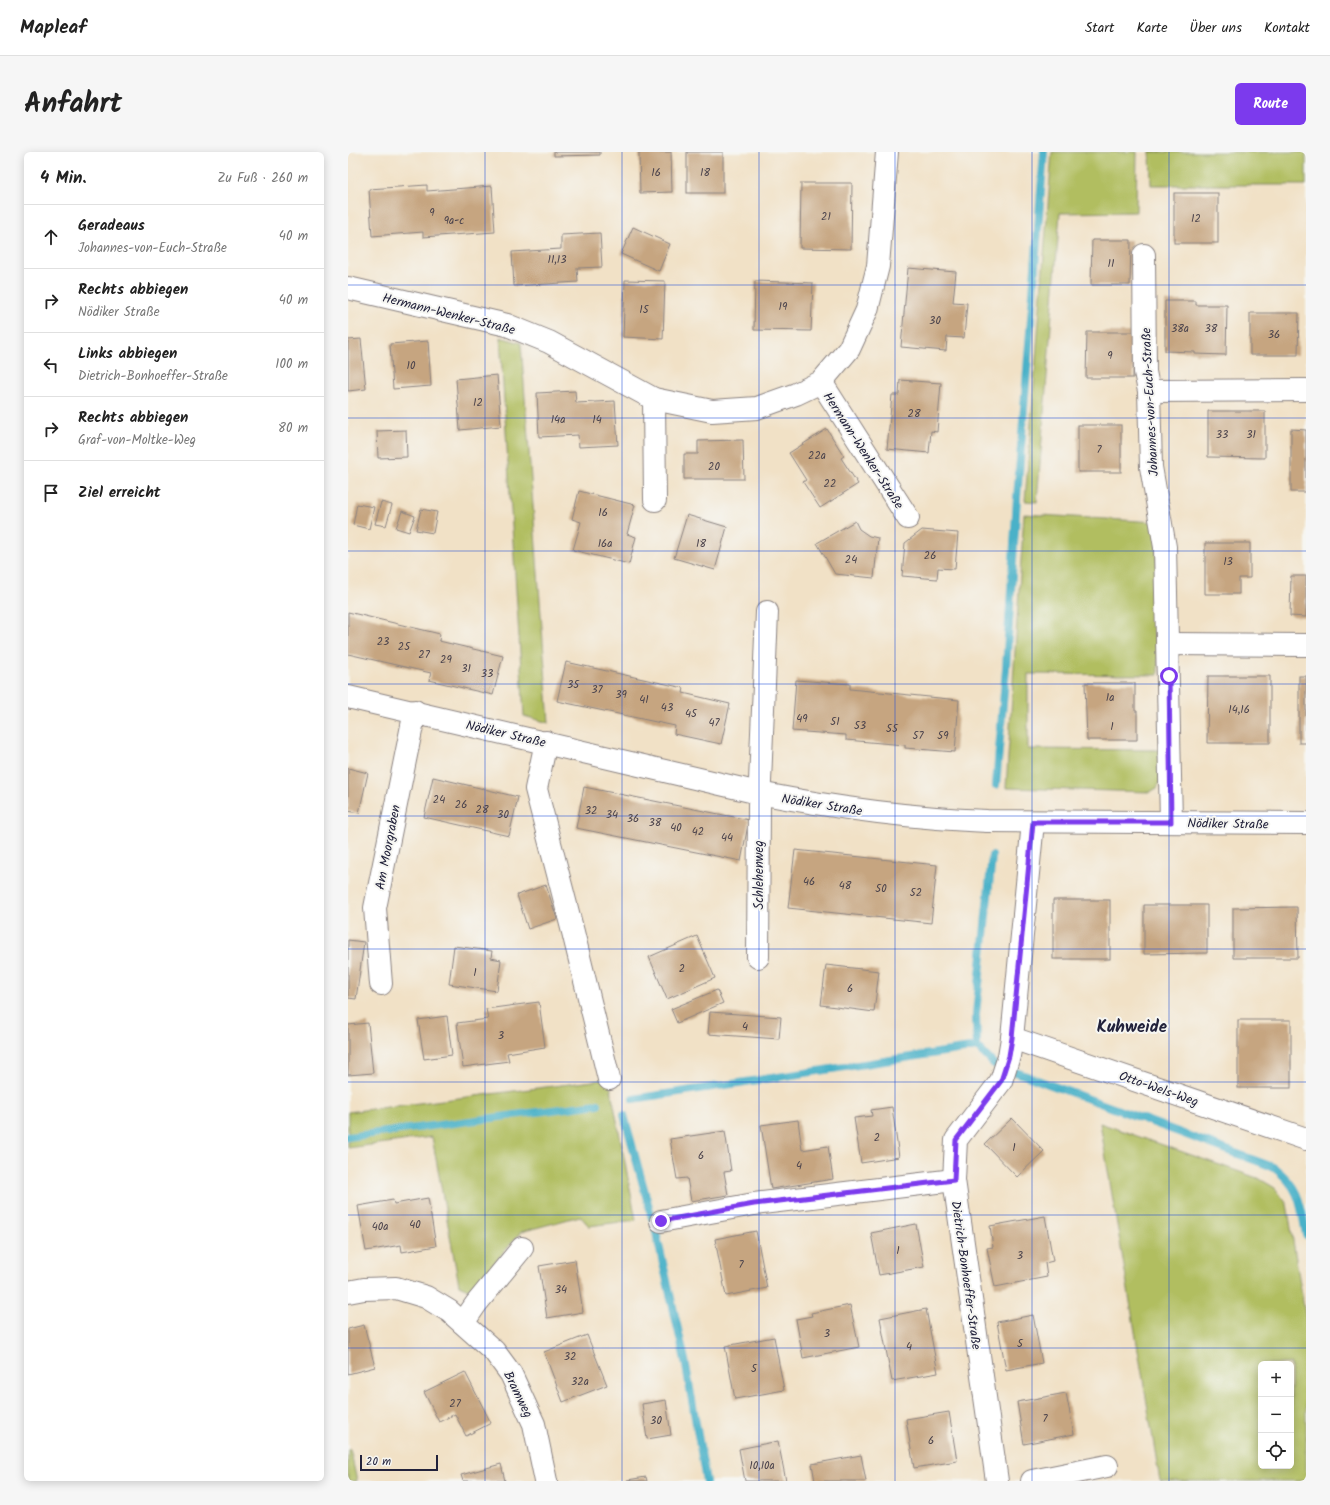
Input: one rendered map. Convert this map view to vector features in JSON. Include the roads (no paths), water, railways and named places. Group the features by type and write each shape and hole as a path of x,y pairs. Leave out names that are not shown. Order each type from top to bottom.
{"street":[{"name":"Hermann-Wenker-Straße","path":"348,288 507,325 549,342 654,399 712,410 757,408 796,394 820,382 849,349 867,310 878,266 887,152"},
{"name":"Johannes-von-Euch-Straße","path":"1144,255 1145,372 1149,391 1151,467 1165,547 1171,822"},
{"name":"Hermann-Wenker-Straße","path":"820,382 908,518"},
{"path":"1149,391 1306,390"},
{"path":"654,399 654,500"},
{"name":"Schlehenweg","path":"758,957 759,793 767,612"},
{"path":"1168,644 1306,645"},
{"name":"Nödiker Straße","path":"348,697 415,711 759,793 808,803 943,819 988,822 1306,823"},
{"name":"Am Moorgraben","path":"382,984 375,908 415,711"},
{"path":"546,742 536,789 609,1079"},
{"name":"Dietrich-Bonhoeffer-Straße","path":"997,1481 954,1180 956,1140 1001,1081 1011,1047 1033,822"},
{"name":"Otto-Wels-Weg","path":"1011,1047 1306,1138"},
{"path":"661,1221 754,1204 954,1180"},
{"path":"463,1324 476,1304 522,1248"},
{"name":"Bramweg","path":"348,1292 364,1289 396,1288 426,1297 449,1311 494,1351 511,1374 534,1424 546,1481"},
{"path":"1032,1481 1107,1466"}],"waterway":[{"path":"996,785 1044,152"},
{"path":"992,856 976,1014 977,1047 994,1064 1273,1167 1289,1181 1298,1197 1303,1214 1306,1235"},
{"path":"633,1099 977,1047"},
{"path":"348,1137 598,1104"},
{"path":"624,1115 652,1218"},
{"path":"655,1228 685,1360 706,1481"}],"district":[{"name":"Kuhweide","path":"1132,1026"}]}
